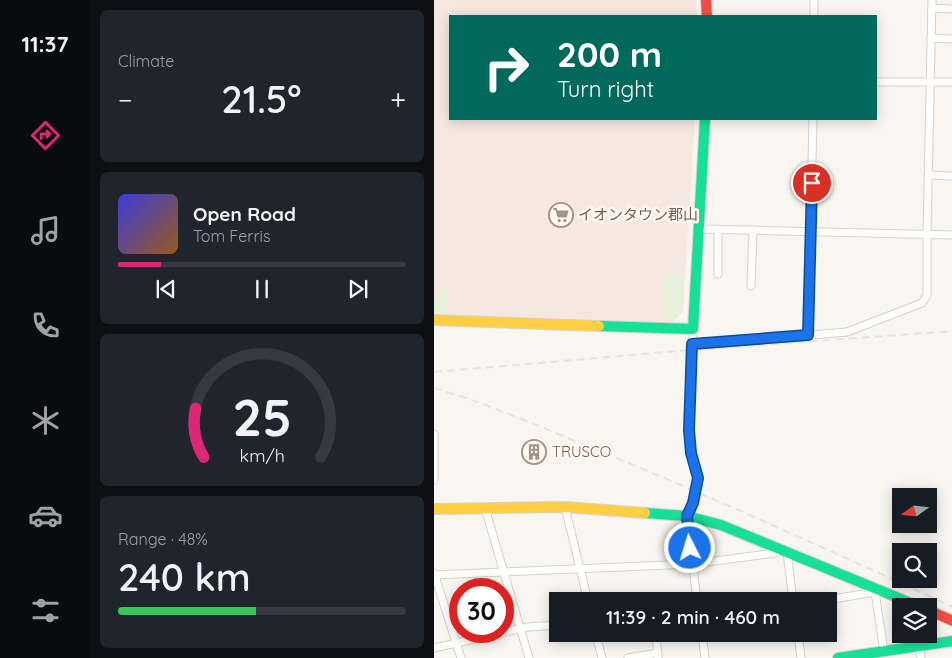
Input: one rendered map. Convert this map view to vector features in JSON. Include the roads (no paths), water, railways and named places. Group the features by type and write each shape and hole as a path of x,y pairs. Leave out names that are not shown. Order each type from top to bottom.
{"street":[{"path":"706,0 707,15"},
{"path":"814,0 814,15"},
{"path":"692,344 847,332 922,303 927,295 932,4 952,9"},
{"path":"931,38 952,39"},
{"path":"877,82 952,82"},
{"path":"696,592 687,516 693,503 698,478 691,453 689,430 705,120"},
{"path":"808,335 813,120"},
{"path":"928,175 952,176"},
{"path":"698,229 952,235"},
{"path":"718,229 718,274"},
{"path":"751,286 752,230"},
{"path":"434,320 693,329"},
{"path":"434,434 434,480"},
{"path":"564,507 586,592"},
{"path":"434,509 564,507 687,516 721,525 895,598"},
{"path":"485,508 529,658"},
{"path":"449,619 434,574 692,564 784,551"},
{"path":"784,551 791,592"},
{"path":"837,598 878,592"},
{"path":"878,592 884,651"},
{"path":"937,614 952,621"},
{"path":"514,630 549,626"},
{"path":"838,658 952,641"},
{"path":"598,642 602,658"},
{"path":"628,658 658,656 657,642"},
{"path":"703,642 705,658"},
{"path":"799,642 801,658"},
{"path":"434,648 457,643 461,658"},
{"path":"919,646 921,658"}],"railway":[{"path":"434,372 678,351 953,331"},
{"path":"434,388 502,411 657,475 953,607"}],"place":[{"name":"イオンタウン郡山","path":"561,215"},
{"name":"TRUSCO","path":"534,452"}]}
